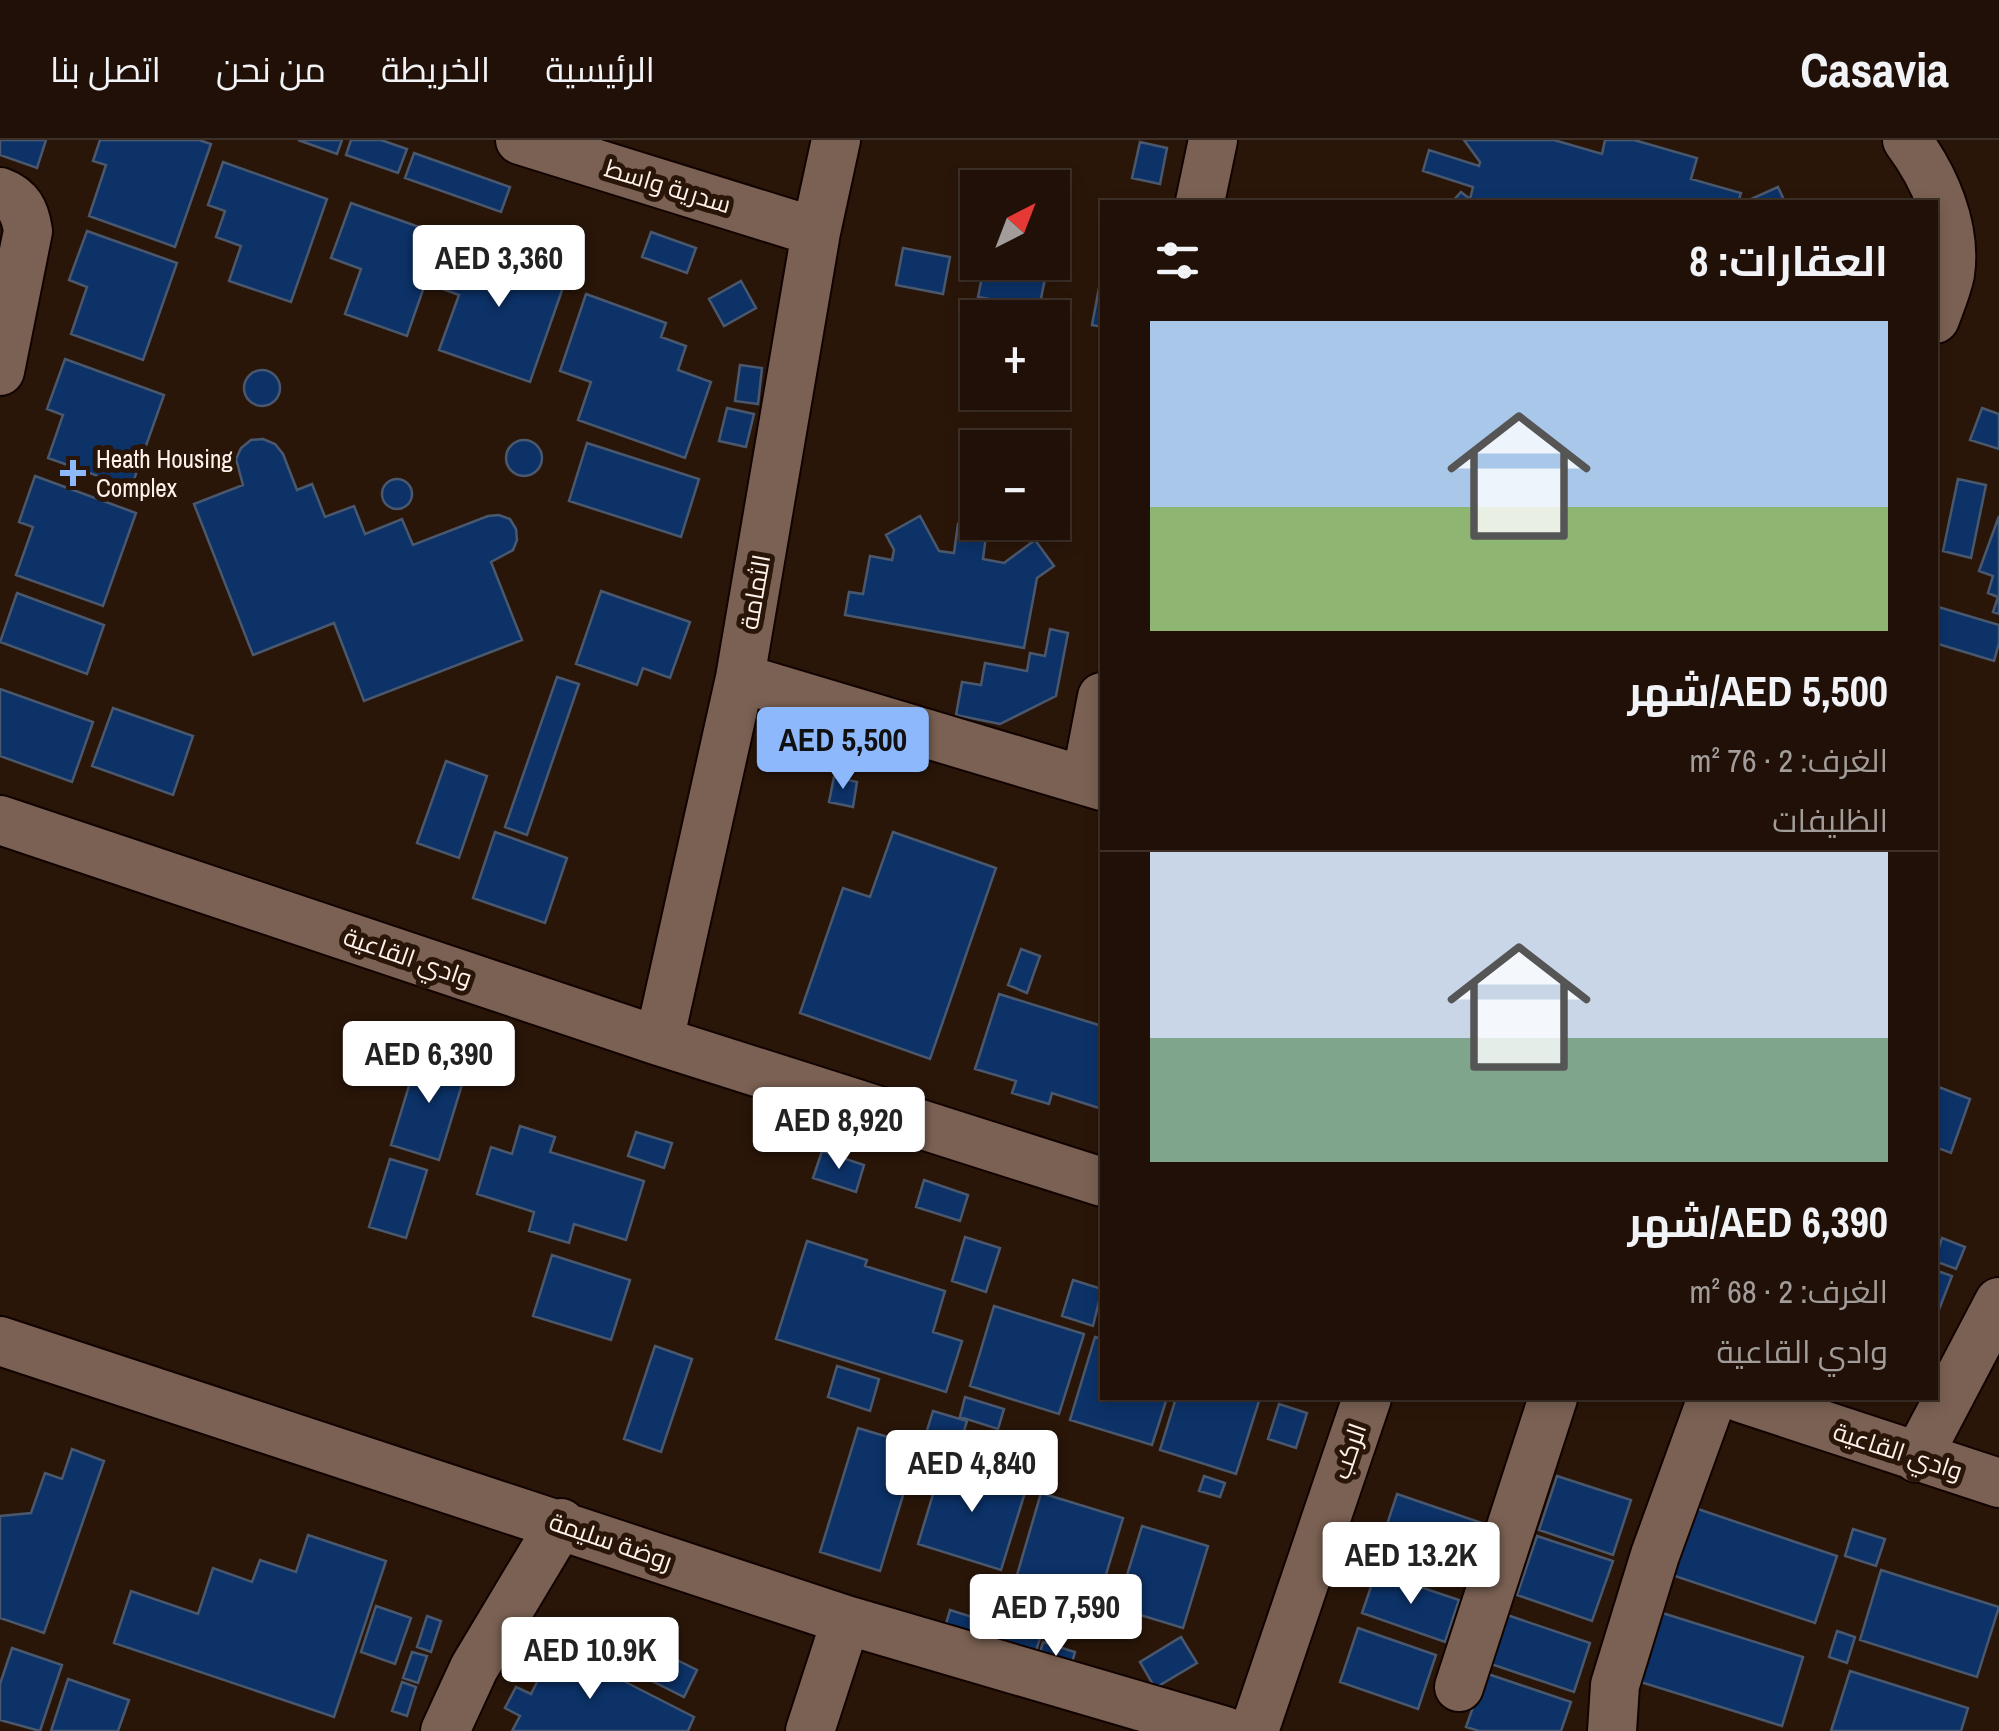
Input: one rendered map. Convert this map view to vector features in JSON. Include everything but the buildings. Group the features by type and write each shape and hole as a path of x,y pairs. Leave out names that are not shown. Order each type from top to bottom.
{"street":[{"name":"سدرية واسط","path":"520,140 816,232"},
{"name":"الثمامة","path":"659,1041 740,678 816,232 836,140"},
{"path":"1200,200 1213,140"},
{"path":"1907,140 1934,184 1950,243 1950,274 1938,310"},
{"path":"0,192 17,200 26,215 28,231 0,372"},
{"path":"740,678 1094,783 1100,718"},
{"name":"وادي القاعية","path":"0,820 659,1041 1100,1181"},
{"path":"1917,1458 1999,1302"},
{"name":"روضة سليمة","path":"0,1341 846,1620 1225,1731"},
{"name":"الركب","path":"1254,1731 1366,1400"},
{"path":"1459,1686 1552,1400"},
{"path":"1612,1731 1615,1685 1655,1554 1711,1400"},
{"name":"وادي القاعية","path":"1747,1400 1999,1484"},
{"path":"445,1731 474,1668 561,1524"},
{"path":"810,1731 846,1620"}],"place":[{"name":"Heath Housing Complex","path":"73,473"}]}
